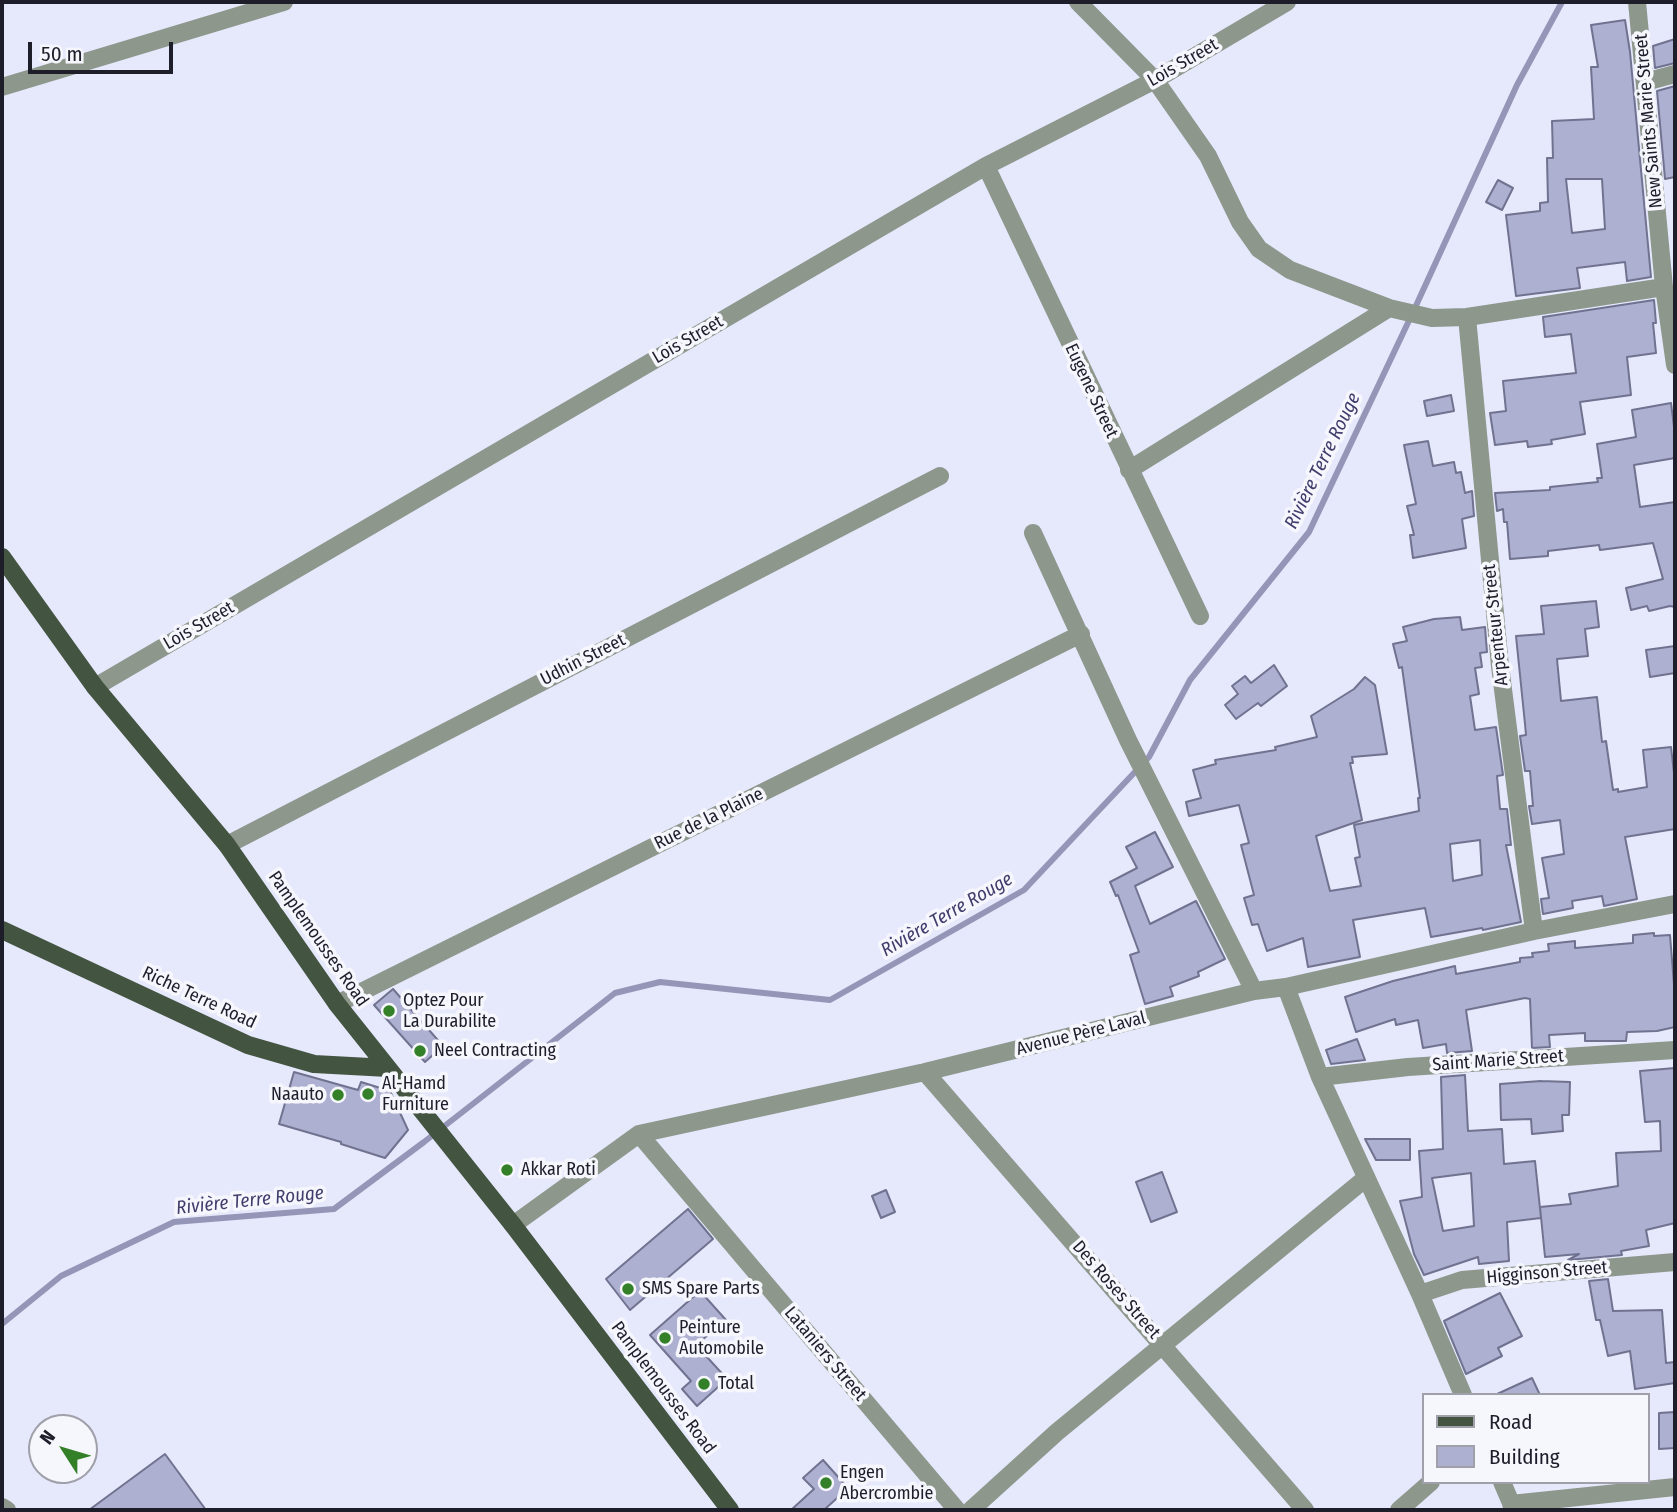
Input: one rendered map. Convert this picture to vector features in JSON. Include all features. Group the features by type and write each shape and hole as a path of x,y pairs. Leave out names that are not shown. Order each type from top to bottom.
{"main road":[{"name":"Pamplemousses Road","path":"2,557 95,688 227,845 337,1004 513,1225 730,1510"},
{"name":"Riche Terre Road","path":"2,930 248,1045 314,1064 388,1068"}],"street":[{"path":"2,87 284,2"},
{"path":"1078,2 1155,80 1208,156 1240,222 1259,249 1290,270 1397,310 1432,318 1467,317 1664,288"},
{"name":"Lois Street","path":"95,688 986,166 1155,80 1287,2"},
{"name":"New Saints Marie Street","path":"1637,2 1664,288 1675,365"},
{"path":"1645,82 1675,74"},
{"name":"Eugene Street","path":"986,166 1200,616"},
{"path":"1129,470 1397,310"},
{"name":"Arpenteur Street","path":"1467,317 1500,666 1534,932"},
{"name":"Udhin Street","path":"227,845 940,476"},
{"path":"1033,533 1128,740 1254,991"},
{"name":"Rue de la Plaine","path":"337,1004 1081,634"},
{"name":"Avenue Père Laval","path":"513,1225 639,1134 925,1072 1254,991 1286,987 1675,904"},
{"path":"1286,987 1320,1077 1420,1294 1462,1393"},
{"name":"Saint Marie Street","path":"1320,1077 1408,1067 1675,1049"},
{"name":"Des Roses Street","path":"925,1072 1305,1510"},
{"name":"Lataniers Street","path":"639,1134 957,1510"},
{"path":"971,1510 1057,1432 1366,1178"},
{"name":"Higginson Street","path":"1420,1294 1462,1280 1675,1262"},
{"path":"1399,1510 1429,1484"},
{"path":"1503,1484 1513,1507 1675,1487"},
{"path":"2,1507 7,1510"}],"building":[{"path":"1625,20 1651,277 1627,281 1625,262 1577,268 1580,288 1516,296 1506,215 1540,211 1540,203 1548,202 1547,158 1553,158 1552,121 1594,119 1591,67 1598,67 1591,25","holes":["1566,179 1602,179 1605,229 1572,233"]},
{"path":"1675,39 1675,63 1655,68 1653,46"},
{"path":"1675,86 1675,177 1665,179 1657,91"},
{"path":"1498,180 1513,188 1502,210 1486,202"},
{"path":"1654,300 1656,353 1627,357 1631,395 1580,402 1585,434 1551,440 1552,444 1528,447 1527,441 1495,445 1490,413 1506,411 1503,381 1576,373 1571,334 1545,337 1543,317"},
{"path":"1451,395 1454,411 1427,416 1424,401"},
{"path":"1671,403 1675,458 1634,465 1640,507 1675,502 1675,607 1649,611 1647,606 1631,610 1626,588 1663,579 1653,543 1600,550 1599,545 1548,551 1548,556 1510,559 1507,522 1504,522 1503,509 1497,511 1495,493 1550,490 1550,487 1598,482 1597,478 1602,478 1597,444 1636,437 1632,410"},
{"path":"1428,441 1433,466 1454,462 1456,473 1461,472 1465,493 1472,491 1474,516 1462,519 1466,548 1413,558 1410,535 1414,535 1407,506 1416,504 1404,445"},
{"path":"1596,601 1599,627 1585,629 1588,656 1557,659 1561,701 1597,697 1602,742 1606,741 1613,790 1618,789 1618,792 1647,787 1643,750 1671,747 1675,782 1675,829 1625,837 1637,899 1604,906 1602,896 1572,901 1573,908 1543,914 1541,899 1549,898 1542,858 1564,854 1560,820 1532,824 1529,806 1533,806 1530,771 1525,771 1520,736 1526,735 1516,636 1544,634 1541,606"},
{"path":"1460,617 1462,630 1485,627 1487,652 1480,653 1482,667 1475,668 1479,694 1470,696 1475,730 1496,727 1503,775 1497,776 1500,809 1507,809 1511,845 1506,845 1521,922 1431,937 1425,908 1353,920 1360,957 1308,967 1303,938 1267,951 1258,924 1252,925 1244,898 1254,895 1241,845 1249,843 1239,805 1189,816 1186,802 1201,798 1193,770 1216,764 1215,760 1276,750 1275,747 1317,737 1311,716 1354,689 1365,677 1375,685 1387,754 1352,757 1353,763 1350,763 1362,820 1316,836 1330,891 1361,886 1355,858 1360,857 1354,825 1419,811 1420,798 1402,667 1399,668 1393,644 1407,641 1403,627 1434,619","holes":["1480,840 1482,875 1453,881 1450,844"]},
{"path":"1675,646 1675,673 1650,677 1646,650"},
{"path":"1274,665 1287,686 1261,706 1258,703 1236,719 1225,705 1238,694 1232,686 1245,676 1251,683"},
{"path":"1155,832 1173,867 1135,886 1150,924 1196,901 1225,959 1198,972 1199,976 1170,987 1173,996 1145,1004 1130,955 1139,952 1118,895 1116,896 1110,882 1137,868 1126,847"},
{"path":"1654,933 1654,936 1670,935 1675,1027 1657,1031 1627,1032 1626,1041 1585,1041 1585,1033 1549,1035 1550,1047 1532,1048 1530,999 1525,998 1466,1010 1472,1051 1447,1053 1446,1044 1423,1048 1418,1020 1396,1025 1395,1019 1356,1032 1345,997 1393,981 1455,966 1456,974 1520,962 1520,958 1533,957 1532,953 1549,951 1548,944 1575,941 1575,948 1633,943 1633,935"},
{"path":"393,989 443,1046 425,1062 374,1005"},
{"path":"1357,1039 1365,1060 1331,1064 1326,1050"},
{"path":"1675,1068 1675,1223 1646,1230 1649,1246 1621,1251 1622,1255 1568,1260 1579,1254 1545,1257 1540,1207 1571,1204 1569,1194 1618,1186 1616,1153 1661,1151 1660,1121 1645,1122 1640,1071"},
{"path":"294,1072 358,1090 361,1082 390,1091 408,1130 385,1158 279,1124"},
{"path":"1465,1075 1468,1131 1502,1129 1504,1164 1535,1161 1541,1218 1507,1222 1509,1261 1479,1264 1478,1257 1424,1275 1414,1254 1400,1201 1422,1197 1419,1151 1443,1149 1441,1077","holes":["1471,1173 1474,1226 1443,1231 1432,1178"]},
{"path":"1570,1082 1569,1115 1562,1115 1563,1131 1532,1134 1531,1119 1501,1120 1500,1084"},
{"path":"1365,1139 1410,1139 1410,1160 1376,1160"},
{"path":"1162,1172 1177,1212 1151,1222 1136,1182"},
{"path":"886,1190 895,1212 881,1218 872,1196"},
{"path":"688,1209 713,1239 630,1310 606,1279"},
{"path":"1608,1279 1613,1311 1662,1310 1666,1363 1675,1362 1675,1383 1635,1389 1630,1351 1608,1356 1600,1320 1596,1320 1589,1281"},
{"path":"700,1291 726,1320 696,1345 727,1379 697,1406 682,1389 691,1381 650,1335"},
{"path":"1500,1293 1522,1336 1498,1348 1502,1356 1466,1374 1444,1321"},
{"path":"1532,1378 1539,1393 1499,1393"},
{"path":"1675,1412 1675,1448 1659,1449 1659,1413"},
{"path":"165,1454 206,1510 89,1510"},
{"name":"Engen Abercrombie","path":"823,1460 848,1488 824,1510 791,1510 814,1489 803,1478"}],"waterway":[{"name":"Rivière Terre Rouge","path":"2,1324 61,1276 174,1222 334,1209 615,993 660,982 830,1000 1024,890 1149,757 1190,680 1309,532 1517,85 1562,2"}],"place":[{"name":"Optez Pour La Durabilite","path":"389,1011"},
{"name":"Neel Contracting","path":"420,1051"},
{"name":"Al-Hamd Furniture","path":"368,1094"},
{"name":"Naauto","path":"338,1095"},
{"name":"Akkar Roti","path":"507,1170"},
{"name":"SMS Spare Parts","path":"628,1289"},
{"name":"Peinture Automobile","path":"665,1338"},
{"name":"Total","path":"704,1384"},
{"name":"Engen Abercrombie","path":"826,1483"}]}
